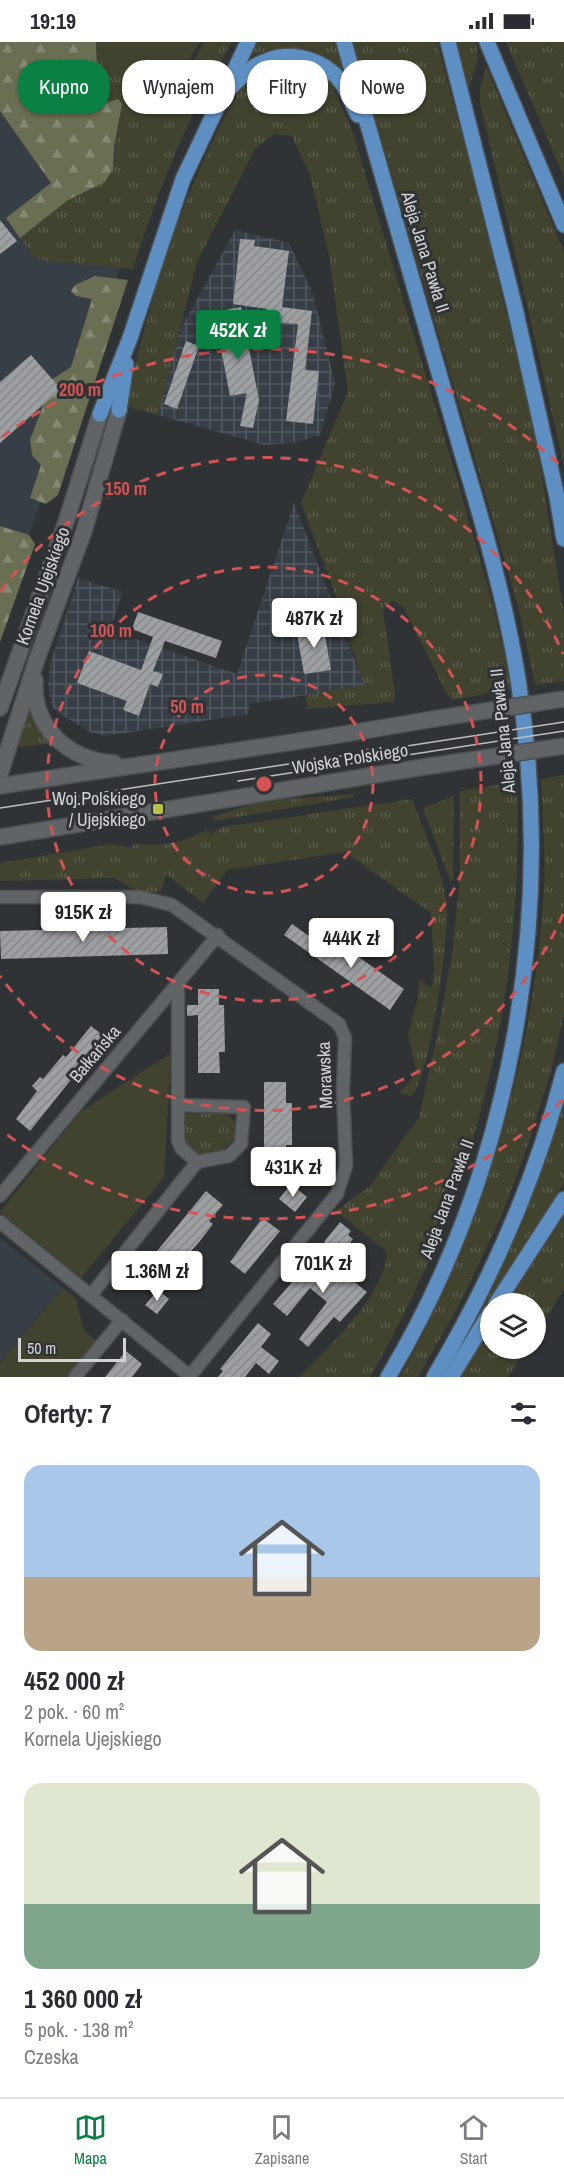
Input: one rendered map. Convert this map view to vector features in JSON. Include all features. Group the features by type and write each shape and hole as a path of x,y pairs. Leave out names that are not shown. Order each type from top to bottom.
{"main road":[{"path":"235,68 248,42"},
{"name":"Aleja Jana Pawła II","path":"344,42 483,519 519,680 530,781 527,965 506,1076 482,1166 439,1278 388,1377"},
{"path":"447,42 518,319 555,487 564,539"},
{"path":"487,42 564,225"},
{"path":"235,83 266,60 294,57 323,65 343,86 373,147"},
{"path":"100,414 130,338 183,179 213,114"},
{"path":"119,410 130,338"},
{"path":"434,1377 504,1246 542,1147 564,1071"},
{"path":"503,1293 564,1199"},
{"path":"451,1377 480,1329"}],"street":[{"name":"Kornela Ujejskiego","path":"0,774 84,531 119,410"},
{"name":"Kornela Ujejskiego","path":"0,708 65,525 100,414"},
{"path":"38,659 36,700 44,723 57,740 73,751 97,761 138,764"},
{"name":"Wojska Polskiego","path":"0,786 138,764 304,742 564,699"},
{"name":"Wojska Polskiego","path":"0,837 564,746"},
{"name":"Morawska","path":"1,897 155,898 172,905 218,935 339,1024 345,1038 343,1090 346,1166 337,1194 191,1377"},
{"name":"Bałkańska","path":"0,1196 218,935"},
{"path":"178,983 177,1140 181,1148 198,1162"},
{"path":"91,1295 198,1162 229,1156 241,1144 244,1107 178,1105"},
{"path":"0,1222 191,1377"},
{"path":"75,1377 122,1320"}],"shaded area":[{"path":"0,42 96,42 97,52 122,62 122,114 173,114 29,535 0,632"},
{"path":"235,230 289,243 313,294 335,383 320,435 298,442 264,445 158,415 179,332"},
{"path":"294,503 365,686 250,704 248,714 105,736 90,732 57,712 52,706 48,686 50,664 78,578 123,592 110,630 237,674"},
{"path":"0,1238 63,1288 0,1363"}],"green space":[{"path":"0,42 96,42 97,60 18,60 18,114 110,114 110,102 118,99 122,104 114,146 113,169 105,182 68,200 20,238 6,218 51,183 0,111"},
{"path":"96,42 201,42 189,60 122,60 122,63 97,52"},
{"path":"204,42 232,42 222,60 195,60"},
{"path":"257,42 335,42 340,60 340,73 328,60 302,49 278,49 250,56"},
{"path":"353,42 437,42 475,184 536,438 564,615 564,681 535,685 518,606 374,114 426,114 426,60 358,60"},
{"path":"454,42 476,42 478,58 469,89"},
{"path":"506,42 564,42 564,177"},
{"path":"97,52 122,62 122,114 193,114 154,208 133,269 46,261 35,257 20,238 68,200 88,191 115,161 116,132 110,106 110,60 97,60"},
{"path":"486,66 564,252 564,465 480,102 480,89"},
{"path":"247,79 247,114 328,114 328,79 340,104 340,114 345,114 352,130 493,605 512,689 453,700 447,694 404,608 393,601 385,605 383,611 395,694 394,702 308,709 305,695 364,685 335,593 301,503 348,392 329,255 310,175 292,136 274,134 255,149 197,262 158,415 128,407 126,403 147,320 173,237 205,157 224,118 226,114 235,114 235,99"},
{"path":"95,276 128,280 58,495 46,504 30,498 41,465 32,455 30,440 53,379 71,367 92,299 76,296 71,291 75,285"},
{"path":"0,526 29,535 35,544 0,642"},
{"path":"29,709 51,743 24,747 17,745"},
{"path":"564,775 564,1013 553,1064 527,1148 500,1219 459,1305 418,1377 400,1377 430,1320 479,1202 516,1079 529,1016 544,888 541,779"},
{"path":"517,782 517,861 512,939 502,1015 486,1090 465,1164 439,1236 407,1307 370,1377 299,1377 339,1336 368,1301 385,1266 386,1251 336,1211 370,1186 419,1117 438,1032 453,948 460,874 460,791"},
{"path":"354,794 354,797 214,821 212,817 262,801"},
{"path":"454,796 453,880 451,883 423,808"},
{"path":"412,799 442,880 447,923 431,1039 418,1086 411,1096 400,1093 417,1073 408,1035 418,998 419,980 432,988 434,970 431,913 345,852 227,870 203,903 166,874 161,892 136,891 115,878 0,881 0,863 112,844 132,848 134,844 172,843 206,830 210,834 223,827"},
{"path":"171,1053 164,1177 81,1278 0,1212 80,1112"},
{"path":"564,1103 564,1183 494,1293 484,1293 534,1188"},
{"path":"226,1112 237,1125 238,1135 223,1150 202,1155 189,1148 181,1137 186,1137 186,1132 181,1132 181,1123 186,1123 186,1114"},
{"path":"564,1205 564,1289 546,1318 546,1293 509,1293"},
{"path":"63,1288 76,1299 84,1331 97,1341 67,1377 0,1377 0,1363"},
{"path":"480,1302 480,1316 454,1357"},
{"path":"480,1339 480,1359 520,1359 508,1377 457,1377"}],"building":[{"path":"0,220 17,241 0,254"},
{"path":"240,239 255,240 254,246 289,251 282,307 312,311 305,370 319,371 313,424 286,421 298,324 266,322 267,309 233,304"},
{"path":"241,307 259,400 253,428 240,426 247,393 230,396 214,312"},
{"path":"186,341 199,346 177,409 164,404"},
{"path":"31,355 61,389 0,443 0,382"},
{"path":"138,612 222,641 216,658 165,641 153,671 163,674 158,687 150,684 139,716 123,710 127,701 77,683 89,651 141,670 153,637 132,629"},
{"path":"323,623 331,670 304,674 296,628"},
{"path":"292,924 339,957 346,948 404,989 390,1010 284,935"},
{"path":"167,927 168,954 1,959 0,931"},
{"path":"198,989 219,989 219,1005 224,1005 225,1052 219,1052 220,1073 198,1073 198,1015 187,1016 187,1005 198,1005"},
{"path":"91,1026 105,1037 30,1131 16,1119 37,1091 32,1086 40,1077 43,1079 63,1055 66,1057"},
{"path":"264,1082 286,1082 286,1103 292,1103 292,1145 286,1145 286,1166 264,1166"},
{"path":"291,1184 307,1197 295,1212 279,1199"},
{"path":"206,1191 223,1205 209,1221 213,1224 200,1241 186,1257 182,1254 169,1269 153,1256"},
{"path":"265,1220 280,1231 245,1274 230,1262 260,1221"},
{"path":"340,1222 351,1231 348,1235 353,1239 340,1255 324,1242"},
{"path":"330,1252 357,1275 352,1280 367,1292 340,1322 334,1317 308,1347 299,1339 327,1302 310,1288 287,1316 273,1304 308,1264 315,1270"},
{"path":"158,1290 169,1299 157,1314 145,1305"},
{"path":"258,1323 271,1334 261,1347 279,1361 269,1374 256,1363 245,1377 218,1377 223,1371 220,1369"},
{"path":"126,1351 142,1364 132,1377 105,1377"}],"tram line":[{"path":"0,808 564,722"},
{"path":"238,781 564,731"}],"place":[{"name":"Woj.Polskiego / Ujejskiego","path":"158,809"}]}
